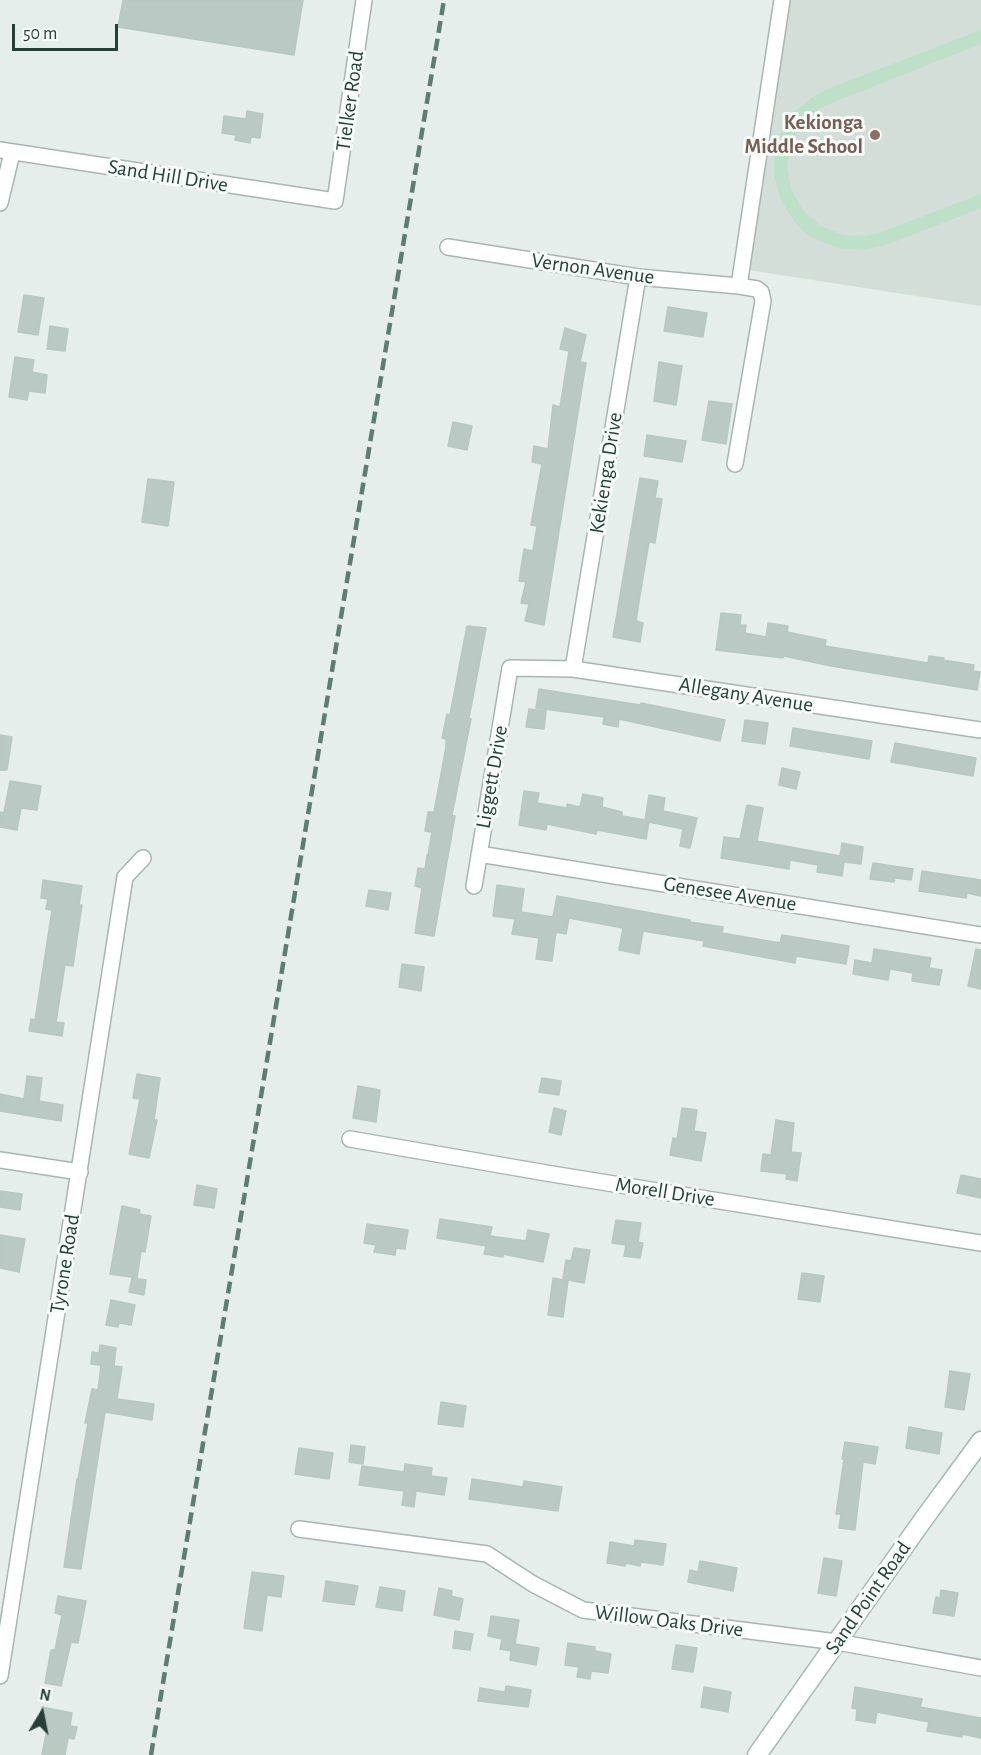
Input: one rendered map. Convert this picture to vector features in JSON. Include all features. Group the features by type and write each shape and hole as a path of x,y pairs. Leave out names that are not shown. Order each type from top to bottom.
{"street":[{"name":"Tielker Road","path":"335,201 364,0"},
{"path":"735,464 763,301 761,292 757,289 739,286 782,0"},
{"name":"Sand Hill Drive","path":"6,152 335,201"},
{"path":"0,204 6,152"},
{"name":"Vernon Avenue","path":"448,247 638,277 739,286"},
{"name":"Kekienga Drive","path":"573,669 638,277"},
{"name":"Allegany Avenue","path":"510,668 573,669 981,730"},
{"name":"Liggett Drive","path":"474,886 510,668"},
{"name":"Genesee Avenue","path":"479,854 981,935"},
{"name":"Tyrone Road","path":"0,1676 125,877 143,858"},
{"name":"Morell Drive","path":"350,1138 541,1172 981,1243"},
{"path":"0,1160 80,1172"},
{"name":"Sand Point Road","path":"757,1755 922,1520 981,1441"},
{"name":"Willow Oaks Drive","path":"299,1529 487,1554 533,1584 583,1610 837,1642 981,1668"}],"shaded area":[{"name":"Kekionga Middle School","path":"790,0 981,0 981,306 748,270"}],"green space":[{"path":"981,30 981,44 814,112 798,130 787,165 791,189 803,210 821,226 843,235 868,236 879,233 981,194 981,208 889,244 864,250 838,248 813,238 802,230 780,199 774,173 774,160 780,135 794,112 825,90"}],"building":[{"path":"123,0 303,0 294,55 118,27"},
{"path":"247,111 263,114 260,138 251,137 250,143 235,140 236,135 222,133 224,116 246,119"},
{"path":"24,295 44,298 38,335 18,332"},
{"path":"668,307 707,313 703,337 664,331"},
{"path":"50,326 68,329 65,351 47,349"},
{"path":"565,328 586,335 580,362 586,363 544,625 525,621 529,604 521,603 526,582 519,581 524,549 533,551 537,526 531,525 542,464 532,462 534,446 548,449 553,405 560,407 569,351 560,349"},
{"path":"15,357 34,360 32,372 47,375 45,393 29,391 27,400 9,397"},
{"path":"659,362 682,366 676,405 654,401"},
{"path":"709,401 732,404 726,444 702,440"},
{"path":"453,422 472,426 467,450 448,446"},
{"path":"647,435 686,441 682,462 644,456"},
{"path":"640,478 658,481 655,498 662,499 655,543 649,542 636,621 643,623 640,642 613,637"},
{"path":"148,479 174,482 168,526 142,522"},
{"path":"721,613 741,615 740,625 746,625 745,633 766,637 768,623 788,626 787,632 826,640 825,646 928,663 929,656 974,665 973,671 980,672 977,690 784,656 783,658 716,650"},
{"path":"467,626 486,628 452,815 455,816 434,936 415,933 422,888 415,886 418,868 425,869 428,855 432,832 425,831 428,812 434,812 446,747 446,739 442,738 447,714 450,715"},
{"path":"539,689 640,705 641,703 725,720 720,741 619,719 618,727 603,724 604,717 536,708"},
{"path":"529,709 546,711 544,729 526,727"},
{"path":"745,720 768,723 765,744 742,741"},
{"path":"793,728 872,741 869,759 790,746"},
{"path":"0,735 12,737 7,770 0,770"},
{"path":"895,743 976,758 973,776 891,762"},
{"path":"782,768 800,772 796,789 779,785"},
{"path":"10,781 41,786 37,810 21,808 17,830 0,827 0,812 4,813"},
{"path":"524,791 539,793 537,803 567,808 567,804 580,807 583,794 603,798 602,807 622,812 622,816 645,820 649,795 665,798 663,811 697,818 690,848 680,846 683,829 649,822 646,839 597,830 596,834 547,824 546,830 519,825"},
{"path":"747,805 763,808 757,841 840,856 842,843 863,847 861,864 844,862 842,876 817,872 818,865 790,860 789,869 721,858 724,837 740,839"},
{"path":"873,863 913,869 911,880 895,878 894,882 870,879"},
{"path":"922,871 981,880 981,896 967,893 966,898 919,891"},
{"path":"43,880 82,886 79,905 82,905 73,966 65,965 56,1022 64,1023 62,1036 29,1031 31,1019 35,1020 52,910 46,909 48,899 41,898"},
{"path":"497,885 524,889 521,912 553,917 557,896 690,920 690,922 723,927 722,933 780,943 782,935 849,946 846,964 796,956 795,963 703,946 704,941 643,931 639,954 619,950 623,928 569,918 566,934 556,932 552,961 536,959 539,938 512,934 515,919 493,916"},
{"path":"369,890 391,893 388,910 366,906"},
{"path":"874,949 931,958 929,968 942,970 939,985 912,981 913,973 890,969 888,980 853,974 855,960 872,963"},
{"path":"976,949 981,950 981,989 968,986"},
{"path":"402,964 424,967 421,991 399,987"},
{"path":"137,1074 160,1078 154,1120 157,1120 149,1158 129,1154 140,1099 133,1098"},
{"path":"27,1076 42,1078 39,1101 63,1105 61,1121 0,1111 0,1094 24,1099"},
{"path":"542,1078 561,1081 559,1095 539,1092"},
{"path":"358,1086 380,1090 376,1122 353,1118"},
{"path":"554,1108 566,1111 561,1135 549,1132"},
{"path":"682,1108 697,1110 694,1131 706,1133 701,1161 670,1155 673,1138 677,1139"},
{"path":"776,1120 794,1123 791,1152 801,1153 797,1181 786,1179 787,1174 761,1171 763,1154 771,1155"},
{"path":"961,1175 981,1179 981,1198 957,1193"},
{"path":"197,1185 217,1189 214,1208 194,1205"},
{"path":"0,1191 22,1194 20,1210 0,1207"},
{"path":"122,1206 140,1210 139,1214 151,1216 145,1252 141,1251 137,1278 110,1274"},
{"path":"440,1219 492,1227 490,1236 526,1241 528,1230 549,1234 543,1262 503,1254 503,1257 484,1254 486,1246 437,1238"},
{"path":"616,1220 641,1223 638,1242 643,1243 640,1258 624,1256 626,1245 612,1243"},
{"path":"367,1224 408,1230 405,1249 396,1248 395,1255 374,1252 376,1245 364,1243"},
{"path":"0,1235 25,1239 19,1272 0,1268"},
{"path":"574,1248 590,1250 584,1283 563,1279 566,1260 571,1261"},
{"path":"802,1273 824,1276 820,1302 798,1299"},
{"path":"132,1278 146,1280 144,1295 129,1292"},
{"path":"553,1278 568,1281 563,1317 548,1315"},
{"path":"111,1300 135,1305 131,1325 119,1323 118,1327 106,1325"},
{"path":"100,1345 116,1348 114,1366 122,1367 117,1399 154,1404 152,1420 105,1412 81,1569 64,1567 88,1423 85,1423 92,1389 98,1390 101,1365 91,1364 92,1352 99,1353"},
{"path":"950,1371 970,1374 964,1410 945,1407"},
{"path":"441,1402 466,1406 463,1427 438,1424"},
{"path":"909,1427 942,1433 939,1454 906,1448"},
{"path":"845,1442 878,1447 875,1464 863,1462 855,1530 839,1528 841,1514 836,1514"},
{"path":"351,1445 365,1447 363,1464 349,1462"},
{"path":"299,1448 333,1453 329,1479 295,1474"},
{"path":"405,1464 432,1468 431,1476 447,1478 444,1495 416,1491 414,1507 402,1505 404,1491 359,1485 362,1466 404,1472"},
{"path":"472,1479 523,1487 524,1481 562,1487 558,1511 469,1499"},
{"path":"635,1540 666,1544 663,1565 641,1562 640,1566 626,1563 625,1566 607,1563 610,1542 634,1546"},
{"path":"824,1558 842,1561 836,1596 818,1593"},
{"path":"700,1561 737,1568 733,1591 688,1582 690,1570 698,1572"},
{"path":"252,1572 284,1576 281,1597 267,1595 262,1631 244,1628"},
{"path":"326,1581 358,1586 354,1605 323,1601"},
{"path":"380,1587 405,1591 402,1611 376,1607"},
{"path":"439,1588 452,1591 451,1596 463,1599 459,1620 434,1615"},
{"path":"941,1590 958,1593 954,1616 933,1613 936,1597 940,1598"},
{"path":"58,1596 86,1601 78,1643 71,1642 61,1686 45,1683 51,1650 55,1650 62,1615 55,1613"},
{"path":"491,1616 519,1620 515,1644 539,1648 536,1665 510,1660 511,1651 500,1649 502,1639 488,1636"},
{"path":"455,1631 473,1634 470,1650 453,1648"},
{"path":"568,1643 595,1647 595,1651 611,1654 608,1673 591,1671 590,1679 577,1677 579,1667 565,1665"},
{"path":"676,1645 697,1648 693,1672 672,1669"},
{"path":"506,1686 531,1690 528,1707 478,1701 480,1688 505,1692"},
{"path":"704,1687 731,1692 728,1712 701,1707"},
{"path":"855,1687 922,1699 920,1707 981,1718 981,1738 927,1731 929,1722 877,1712 875,1723 856,1720 857,1709 852,1708"},
{"path":"42,1707 72,1713 70,1726 77,1727 74,1739 68,1738 65,1755 42,1755 48,1724 39,1722"}],"railway":[{"path":"151,1755 444,0"}],"place":[{"name":"Kekionga Middle School","path":"875,135"}]}
